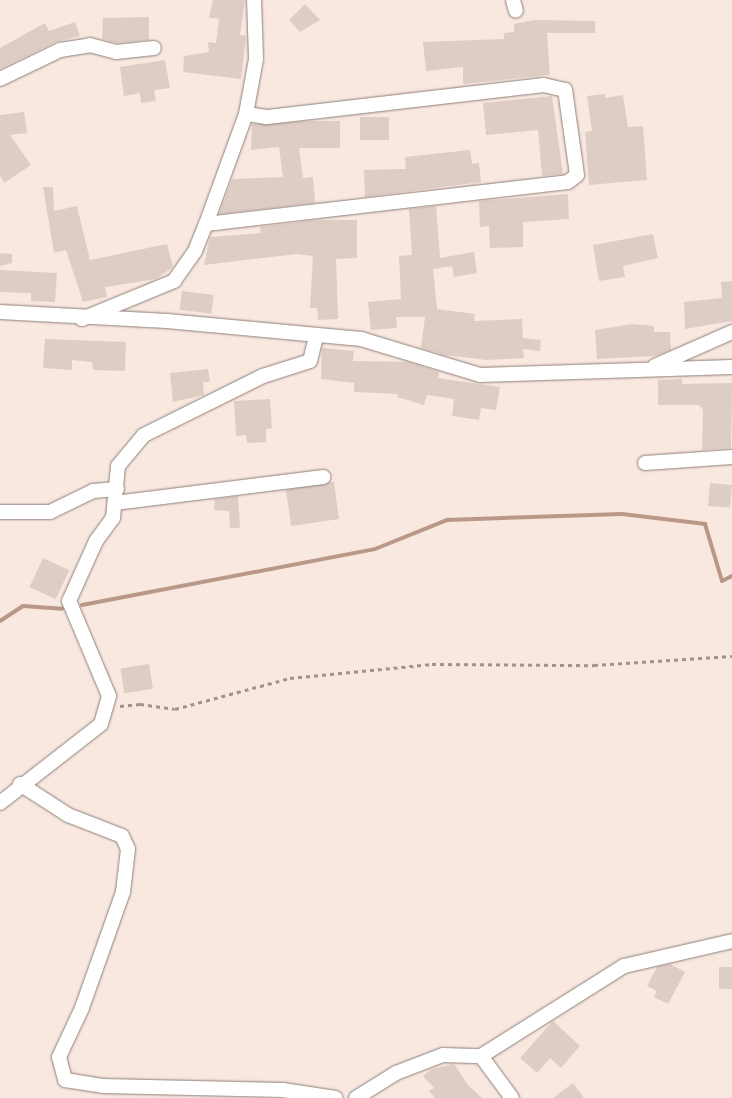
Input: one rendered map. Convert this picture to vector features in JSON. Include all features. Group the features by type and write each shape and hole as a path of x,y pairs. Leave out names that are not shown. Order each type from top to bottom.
{"street":[{"path":"82,320 174,281 196,251 246,114 256,59 254,0"},
{"path":"0,79 60,50 90,45 116,52 154,48"},
{"path":"206,224 568,182 577,175 564,90 544,85 266,117 246,114"},
{"path":"0,312 82,320 167,321 316,337 361,339 480,375 655,366 732,367"},
{"path":"655,366 732,332"},
{"path":"0,803 20,784 101,724 109,696 69,601 96,541 113,518 118,466 144,435 263,376 310,361 316,337"},
{"path":"645,462 732,457"},
{"path":"115,504 323,477"},
{"path":"0,512 50,512 94,491 117,489"},
{"path":"20,784 68,815 122,836 128,849 123,892 82,1008 59,1057 65,1080 103,1086 283,1090 335,1098"},
{"path":"356,1098 396,1073 443,1055 481,1056 624,966 732,941"},
{"path":"481,1056 512,1098"}],"path":[{"path":"105,708 140,704 175,709 290,678 432,664 594,665 732,656"}],"building":[{"path":"213,0 245,0 240,35 246,36 241,79 183,72 184,56 209,52 208,42 216,43 219,19 209,18"},
{"path":"305,4 320,20 300,32 289,20"},
{"path":"149,17 149,40 117,43 102,39 103,18"},
{"path":"535,20 595,21 595,33 547,33 550,75 463,84 463,67 426,71 423,42 504,39 504,33 514,32 514,24"},
{"path":"75,22 80,36 56,42 0,69 0,48 45,23 49,31"},
{"path":"165,60 170,88 154,90 156,101 141,103 140,93 124,96 120,67"},
{"path":"605,94 605,98 623,95 628,127 643,126 647,180 589,185 585,132 592,131 587,96"},
{"path":"552,96 563,174 542,176 538,130 486,135 483,103"},
{"path":"24,112 27,133 10,135 31,165 4,183 0,176 0,115"},
{"path":"360,117 389,117 389,140 360,140"},
{"path":"340,121 340,148 299,148 303,178 313,177 315,203 219,214 232,179 283,177 279,147 251,150 252,124"},
{"path":"470,150 472,164 479,163 481,182 365,197 364,170 406,169 405,157"},
{"path":"43,187 53,187 54,211 77,206 90,260 167,244 173,267 156,279 105,287 107,297 83,302 66,250 54,253"},
{"path":"568,194 569,219 523,222 523,247 490,248 489,226 480,227 479,201"},
{"path":"436,206 440,258 474,252 477,273 454,277 452,266 433,269 437,309 475,314 474,321 522,319 523,338 541,340 540,351 523,349 524,358 487,360 444,355 421,348 425,317 396,317 397,328 371,330 368,302 401,299 399,256 412,255 409,209"},
{"path":"316,220 357,220 357,258 336,259 338,319 318,320 317,308 310,308 313,256 297,254 204,265 210,237 261,233 260,227"},
{"path":"653,234 658,258 623,266 625,277 599,281 593,245"},
{"path":"0,253 12,254 12,263 0,266"},
{"path":"0,270 57,273 55,302 31,301 31,293 0,292"},
{"path":"732,281 732,321 685,329 684,302 722,298 721,282"},
{"path":"182,291 214,295 211,314 180,310"},
{"path":"632,324 654,326 654,332 670,332 671,350 655,356 597,359 595,330"},
{"path":"45,339 126,342 125,371 93,370 92,362 72,360 72,370 43,368"},
{"path":"322,348 354,351 353,361 408,362 439,372 438,378 500,387 496,410 481,408 479,420 452,416 454,399 427,395 424,405 397,397 398,394 354,392 354,383 321,379"},
{"path":"208,369 210,382 203,382 204,395 173,402 170,373"},
{"path":"682,379 682,384 732,383 731,448 702,450 703,410 699,405 658,405 658,380"},
{"path":"270,399 272,428 266,429 266,442 247,443 246,435 236,436 234,401"},
{"path":"334,482 339,519 291,526 286,490"},
{"path":"710,483 732,485 730,508 708,506"},
{"path":"238,496 240,528 230,528 229,511 214,510 215,499"},
{"path":"43,558 69,570 56,599 29,587"},
{"path":"149,664 153,689 124,693 120,669"},
{"path":"670,964 685,972 668,1004 654,997 657,991 647,986 657,967"},
{"path":"719,967 732,967 732,989 719,989"},
{"path":"553,1021 580,1046 561,1068 550,1058 537,1073 520,1058"},
{"path":"454,1064 468,1085 482,1098 435,1098 429,1091 434,1088 423,1076 432,1069"},
{"path":"573,1083 584,1098 553,1098"}],"waterway":[{"path":"82,605 375,549 447,520 622,514 705,524 722,581 732,576"},
{"path":"0,621 23,606 62,609"}]}
